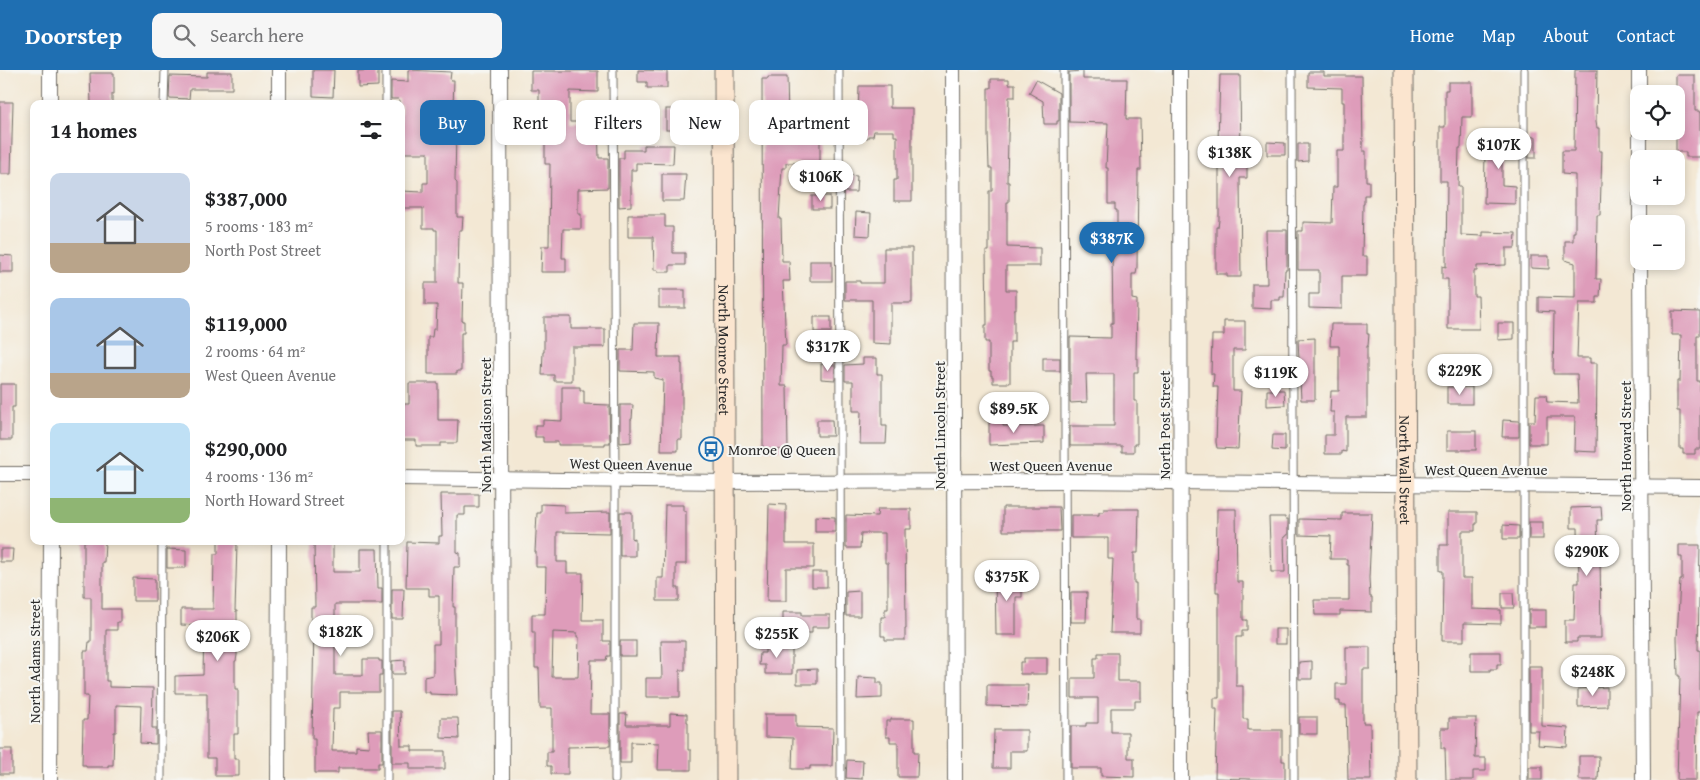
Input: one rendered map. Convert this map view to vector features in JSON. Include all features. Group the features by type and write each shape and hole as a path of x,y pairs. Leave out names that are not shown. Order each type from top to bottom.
{"main road":[{"name":"North Monroe Street","path":"724,70 726,780"},
{"name":"North Wall Street","path":"1404,70 1407,780"}],"street":[{"path":"50,70 50,100"},
{"path":"279,70 279,100"},
{"name":"North Madison Street","path":"500,70 502,780"},
{"name":"North Lincoln Street","path":"953,70 955,780"},
{"name":"North Post Street","path":"1180,70 1182,780"},
{"path":"1639,70 1639,85"},
{"name":"North Howard Street","path":"1640,270 1643,780"},
{"path":"0,474 30,474"},
{"name":"West Queen Avenue","path":"405,478 726,482 1066,481 1700,487"},
{"name":"North Adams Street","path":"50,780 51,545"},
{"path":"278,780 279,545"}],"lane":[{"path":"164,100 165,70"},
{"path":"386,70 386,100"},
{"path":"613,70 614,780"},
{"path":"838,70 840,780"},
{"path":"1064,70 1066,780"},
{"path":"1292,70 1294,780"},
{"path":"1524,70 1524,780"},
{"path":"161,780 162,545"},
{"path":"387,545 387,780"}],"building":[{"path":"313,70 334,70 333,97 313,96"},
{"path":"378,70 378,86 358,87 358,71"},
{"path":"408,70 451,72 450,80 454,80 453,100 420,100 420,145 456,145 457,217 463,217 462,230 459,230 458,283 463,283 462,321 464,321 464,333 461,333 461,371 457,371 457,374 428,374 428,337 432,337 433,329 436,329 437,305 425,305 425,283 437,283 437,230 434,230 434,228 423,228 423,208 405,208 405,191 423,192 423,183 428,183 428,153 405,153 405,100 391,99 391,81 408,82"},
{"path":"638,70 667,71 667,88 647,88 647,82 638,82"},
{"path":"1575,70 1597,70 1596,122 1597,128 1599,128 1599,151 1602,151 1600,215 1597,215 1596,279 1601,279 1600,297 1597,297 1597,303 1579,303 1577,358 1590,358 1590,363 1597,363 1596,452 1574,451 1575,417 1547,417 1547,444 1529,444 1529,421 1535,421 1536,395 1546,395 1547,402 1578,403 1577,374 1553,374 1554,312 1538,311 1538,297 1575,298 1575,263 1565,260 1565,241 1573,241 1573,232 1575,232 1575,175 1562,174 1562,151 1574,151"},
{"path":"531,71 598,71 598,92 570,91 570,122 576,122 576,145 599,145 599,158 608,158 608,188 578,189 578,214 581,214 581,229 563,229 562,258 566,258 566,272 541,272 542,246 549,246 550,164 545,164 545,145 566,145 566,100 539,100 539,90 531,90"},
{"path":"1083,71 1083,79 1127,79 1126,119 1140,119 1141,170 1138,170 1137,267 1136,274 1132,274 1132,299 1137,300 1136,358 1138,358 1138,372 1134,372 1134,401 1137,401 1137,444 1134,444 1134,452 1122,452 1122,446 1070,446 1070,426 1114,426 1114,374 1086,374 1087,402 1070,403 1070,337 1111,338 1111,323 1113,323 1112,254 1117,254 1117,210 1115,210 1115,204 1108,204 1108,168 1106,168 1108,123 1069,122 1069,72"},
{"path":"207,72 232,72 232,89 190,89 189,99 169,98 170,76 207,77"},
{"path":"1308,72 1324,72 1324,76 1362,76 1363,151 1366,151 1366,181 1369,181 1369,195 1364,195 1362,256 1367,256 1367,276 1342,276 1342,309 1309,308 1309,294 1319,294 1319,270 1298,270 1298,231 1303,231 1303,222 1332,223 1333,187 1337,187 1337,151 1344,151 1344,102 1342,102 1342,88 1308,87"},
{"path":"90,73 114,73 114,94 112,94 112,100 91,100"},
{"path":"1220,75 1240,75 1241,160 1247,160 1247,178 1240,178 1241,277 1227,277 1227,274 1216,274 1216,227 1218,227 1219,220 1218,141"},
{"path":"1676,75 1695,75 1695,111 1699,111 1700,114 1700,157 1686,157 1685,150 1676,150 1676,140 1685,140 1685,85 1676,85"},
{"path":"768,77 787,77 788,100 762,100 762,79 768,79"},
{"path":"991,79 1009,79 1009,84 1015,84 1015,97 1009,97 1007,247 1040,248 1040,266 1006,266 1006,290 1016,290 1014,342 1010,342 1010,383 993,383 993,376 991,376 991,371 989,371 989,342 985,342 985,325 987,325 986,251 989,251 989,191 992,191 992,168 989,168 988,134 988,88 991,88"},
{"path":"1036,80 1059,93 1059,121 1057,121 1057,124 1044,124 1043,101 1029,93"},
{"path":"1448,82 1472,82 1472,117 1462,117 1461,148 1459,148 1458,187 1461,187 1461,235 1483,236 1483,232 1516,233 1515,248 1506,248 1506,265 1477,266 1477,271 1474,271 1474,296 1478,296 1479,329 1448,329 1448,279 1442,279 1442,266 1446,267 1447,181 1440,181 1440,127 1445,127 1445,90 1448,90"},
{"path":"859,86 890,86 890,108 912,108 912,201 894,201 894,180 897,180 897,136 894,136 894,131 874,131 873,136 868,136 868,100 859,100"},
{"path":"0,102 13,102 11,174 0,174"},
{"path":"666,109 670,109 670,130 666,130"},
{"path":"1489,136 1519,136 1519,157 1502,157 1502,185 1515,186 1515,204 1484,203 1485,154 1489,154"},
{"path":"1529,137 1536,137 1536,158 1529,158"},
{"path":"1267,142 1285,143 1285,155 1267,155"},
{"path":"1298,144 1308,144 1308,161 1298,162"},
{"path":"644,145 674,145 673,164 636,163 636,170 631,170 631,206 619,207 619,158 624,158 624,150 644,150"},
{"path":"762,145 820,145 820,163 786,163 786,168 782,168 779,219 781,219 782,261 789,261 790,281 783,281 786,345 782,345 781,386 787,386 788,450 763,449"},
{"path":"662,174 686,174 684,201 662,201"},
{"path":"845,175 857,176 856,192 845,192"},
{"path":"812,196 830,196 830,209 812,209"},
{"path":"856,212 871,213 870,236 855,235"},
{"path":"628,215 665,215 665,227 673,227 673,253 685,253 685,265 670,265 670,272 654,270 653,237 628,237"},
{"path":"1266,230 1287,230 1287,270 1285,270 1284,297 1280,297 1280,300 1271,300 1271,309 1252,308 1252,284 1267,284"},
{"path":"884,248 912,248 912,303 891,303 891,344 872,343 872,300 845,300 845,281 884,283"},
{"path":"0,255 13,256 13,272 0,272"},
{"path":"1531,256 1549,256 1549,269 1531,268"},
{"path":"810,261 832,261 832,281 810,281"},
{"path":"659,290 685,290 685,308 659,308"},
{"path":"1672,311 1700,312 1700,336 1697,336 1697,381 1700,381 1700,449 1695,449 1695,454 1683,454 1683,449 1680,449 1680,411 1677,411 1677,381 1680,381 1681,335 1672,335"},
{"path":"544,317 571,317 571,329 605,329 605,347 572,347 572,381 554,381 554,375 542,375"},
{"path":"814,317 831,317 831,332 814,332"},
{"path":"1224,321 1245,321 1245,350 1233,350 1233,391 1241,391 1238,449 1217,448 1216,442 1218,387 1213,387 1214,374 1211,374 1212,335 1224,335"},
{"path":"634,323 659,323 658,357 681,357 682,439 678,439 678,451 661,451 663,380 654,378 654,372 620,371 620,350 633,350"},
{"path":"1498,323 1514,323 1514,339 1498,340"},
{"path":"1331,324 1367,324 1367,334 1369,334 1367,346 1367,417 1346,417 1346,452 1342,451 1342,454 1325,454 1325,435 1334,435 1334,412 1330,412 1331,391 1339,391 1339,346 1330,346"},
{"path":"1315,338 1315,400 1301,400 1298,339"},
{"path":"863,358 877,358 877,374 882,374 882,426 887,426 886,444 860,444 861,411 853,411 853,381 845,381 845,365 863,364"},
{"path":"1043,358 1060,358 1060,371 1043,371"},
{"path":"821,364 835,365 835,380 821,379"},
{"path":"409,383 438,383 438,420 458,420 457,443 441,443 441,446 416,446 416,440 405,440 405,404 409,404"},
{"path":"0,384 15,384 15,407 12,407 12,440 0,440"},
{"path":"562,387 580,387 580,390 584,390 584,404 609,405 610,443 605,443 605,445 558,445 558,442 543,442 543,437 535,437 535,425 543,425 543,420 562,421"},
{"path":"1447,387 1472,387 1472,404 1447,404"},
{"path":"1267,390 1284,390 1285,405 1267,406"},
{"path":"620,405 633,405 631,442 620,443"},
{"path":"989,419 1003,420 1003,426 1044,426 1044,443 989,445"},
{"path":"817,420 832,420 833,436 817,436"},
{"path":"1503,420 1519,421 1519,437 1502,437"},
{"path":"1447,431 1476,431 1476,450 1447,450"},
{"path":"1273,435 1285,435 1285,451 1272,450"},
{"path":"441,494 479,494 479,507 465,507 465,515 457,515 457,552 460,553 460,567 454,567 453,607 455,607 457,695 424,692 424,677 433,675 433,644 439,644 439,596 429,596 429,588 406,588 407,542 439,543 439,536 442,536"},
{"path":"541,504 564,505 564,513 610,512 610,533 557,532 557,562 567,562 567,573 583,573 582,620 603,620 603,641 610,641 610,656 607,656 606,660 591,660 590,714 610,714 610,746 568,747 568,774 551,774 551,766 547,766 547,752 552,752 552,708 540,708 539,668 535,668 535,632 532,632 532,614 545,614 546,567 536,567 535,552 537,513 541,513","holes":["553,632 577,633 577,637 579,637 578,677 552,677"]},
{"path":"769,504 786,505 786,544 814,544 814,568 786,568 786,601 767,601"},
{"path":"665,505 683,505 683,511 686,511 686,564 676,564 676,588 679,588 679,601 657,601 657,578 663,578"},
{"path":"1003,507 1059,507 1060,531 1003,531"},
{"path":"1601,507 1602,520 1597,520 1598,551 1600,551 1601,638 1577,638 1577,642 1565,642 1565,620 1574,620 1575,583 1579,583 1578,528 1571,528 1571,508"},
{"path":"878,509 911,509 911,529 905,529 905,640 885,640 885,636 881,636 881,617 885,617 885,609 888,609 888,563 885,563 885,533 861,533 860,548 846,548 846,515 877,516"},
{"path":"1104,509 1139,509 1138,553 1134,553 1134,583 1136,583 1136,619 1140,619 1140,633 1110,633 1113,559 1108,559 1108,538 1071,538 1071,515 1099,515 1099,512 1104,512"},
{"path":"1217,509 1236,509 1237,582 1243,582 1243,620 1247,620 1247,631 1242,631 1242,637 1236,637 1236,686 1243,686 1243,719 1248,719 1248,730 1282,730 1282,761 1285,761 1285,780 1215,778 1217,709 1214,709 1214,698 1219,698 1219,592 1216,592"},
{"path":"620,512 632,512 632,539 635,538 635,556 620,556"},
{"path":"1448,512 1477,512 1475,531 1462,531 1462,578 1472,578 1472,609 1501,610 1501,624 1464,623 1464,641 1442,641 1443,571 1440,571 1440,545 1448,545"},
{"path":"1342,513 1372,513 1369,578 1372,612 1340,611 1340,615 1315,615 1314,600 1349,600 1349,565 1347,565 1347,559 1330,559 1331,536 1299,535 1299,519 1342,520"},
{"path":"815,516 835,517 835,532 815,532"},
{"path":"1269,517 1285,517 1285,519 1288,519 1288,535 1284,537 1285,572 1271,572"},
{"path":"1529,522 1543,522 1543,539 1529,539"},
{"path":"1503,525 1519,526 1519,539 1503,539"},
{"path":"84,545 105,545 104,562 102,562 102,609 120,609 120,622 117,622 117,630 106,630 106,681 109,681 109,687 153,688 152,728 156,728 156,744 140,743 141,706 116,705 113,765 108,765 108,767 86,767 86,765 82,765 83,720 87,720 88,696 84,696 84,651 88,651 89,642 91,642 91,597 84,597"},
{"path":"218,545 237,545 235,611 237,611 237,655 235,661 235,689 238,689 238,734 234,734 234,759 239,759 239,776 215,776 215,758 207,758 207,693 175,693 175,676 203,675 204,626 181,625 181,609 213,609 214,554 218,554"},
{"path":"314,545 333,545 333,572 360,572 360,549 377,549 378,588 382,588 382,604 335,604 335,675 363,675 363,659 379,659 379,661 382,661 382,675 379,675 379,692 340,692 340,708 333,708 332,751 356,751 356,746 369,747 368,730 382,730 382,763 378,763 378,768 338,768 338,773 315,773 315,739 312,739 314,623 311,623 311,607 315,607"},
{"path":"1679,545 1700,545 1698,650 1700,650 1700,712 1697,712 1696,780 1677,780 1680,676 1678,676 1677,638 1680,580 1682,580 1682,557 1679,557"},
{"path":"0,549 13,549 12,562 0,562"},
{"path":"167,549 186,550 186,568 167,568"},
{"path":"812,572 827,572 827,587 812,587"},
{"path":"995,573 1022,573 1022,597 1016,597 1016,635 996,635"},
{"path":"133,578 155,579 155,601 133,601"},
{"path":"392,589 404,589 403,619 392,619"},
{"path":"860,591 860,616 846,616 846,592"},
{"path":"1071,592 1087,592 1086,622 1071,622"},
{"path":"1502,593 1513,593 1514,608 1502,608"},
{"path":"1529,610 1546,610 1546,627 1529,627"},
{"path":"783,612 802,612 802,615 830,615 830,627 812,627 812,633 802,633 802,636 783,636"},
{"path":"1275,629 1286,629 1286,644 1275,644"},
{"path":"620,641 636,641 636,656 620,656"},
{"path":"661,641 685,641 685,670 680,670 680,697 646,697 646,678 662,678"},
{"path":"765,643 792,643 792,674 765,674 765,665 759,665 760,653 765,653"},
{"path":"1346,647 1370,647 1370,669 1363,669 1363,723 1370,723 1371,780 1348,780 1346,705 1340,705 1340,701 1336,701 1336,684 1346,684"},
{"path":"1471,652 1501,652 1501,664 1497,664 1497,669 1490,669 1490,671 1471,671"},
{"path":"1098,653 1118,653 1118,681 1141,681 1141,701 1135,701 1135,708 1111,708 1111,732 1128,732 1128,758 1134,758 1134,777 1101,776 1101,768 1071,768 1071,726 1086,726 1086,723 1098,723 1098,698 1072,698 1072,678 1094,678 1094,658 1098,658"},
{"path":"1024,658 1047,658 1047,674 1020,674 1020,662 1024,662"},
{"path":"405,660 405,674 392,674 392,661"},
{"path":"1312,661 1312,679 1299,679 1299,662"},
{"path":"1529,666 1542,666 1542,726 1568,728 1567,747 1538,745 1539,731 1529,731"},
{"path":"817,669 817,684 797,684 797,670"},
{"path":"858,677 877,678 877,683 882,683 882,698 857,699"},
{"path":"987,685 1028,685 1027,707 987,706"},
{"path":"1607,687 1607,706 1578,707 1578,689"},
{"path":"392,711 400,711 401,746 412,746 412,751 445,751 445,769 410,769 410,763 392,763"},
{"path":"670,713 687,714 688,750 691,750 691,770 658,770 659,743 631,742 631,763 620,763 620,714 627,714 626,725 670,725"},
{"path":"765,714 796,714 796,727 833,728 832,766 810,766 810,769 792,769 793,738 765,737"},
{"path":"1299,717 1317,717 1317,734 1299,734"},
{"path":"441,718 458,718 459,739 441,738"},
{"path":"1449,718 1476,718 1475,758 1486,758 1486,771 1473,771 1473,780 1446,780 1445,748 1441,748 1441,728 1449,728"},
{"path":"891,719 914,719 914,752 918,752 917,777 898,777 898,742 890,742 890,737 886,737 886,721 891,721"},
{"path":"994,730 1027,730 1027,751 1010,751 1010,768 993,768"},
{"path":"0,749 12,749 12,774 0,774"},
{"path":"1579,756 1599,756 1598,780 1579,780"},
{"path":"847,760 863,761 862,779 846,778"},
{"path":"1529,767 1542,767 1542,780 1529,780"}],"place":[{"name":"Monroe @ Queen","path":"711,449"}]}
